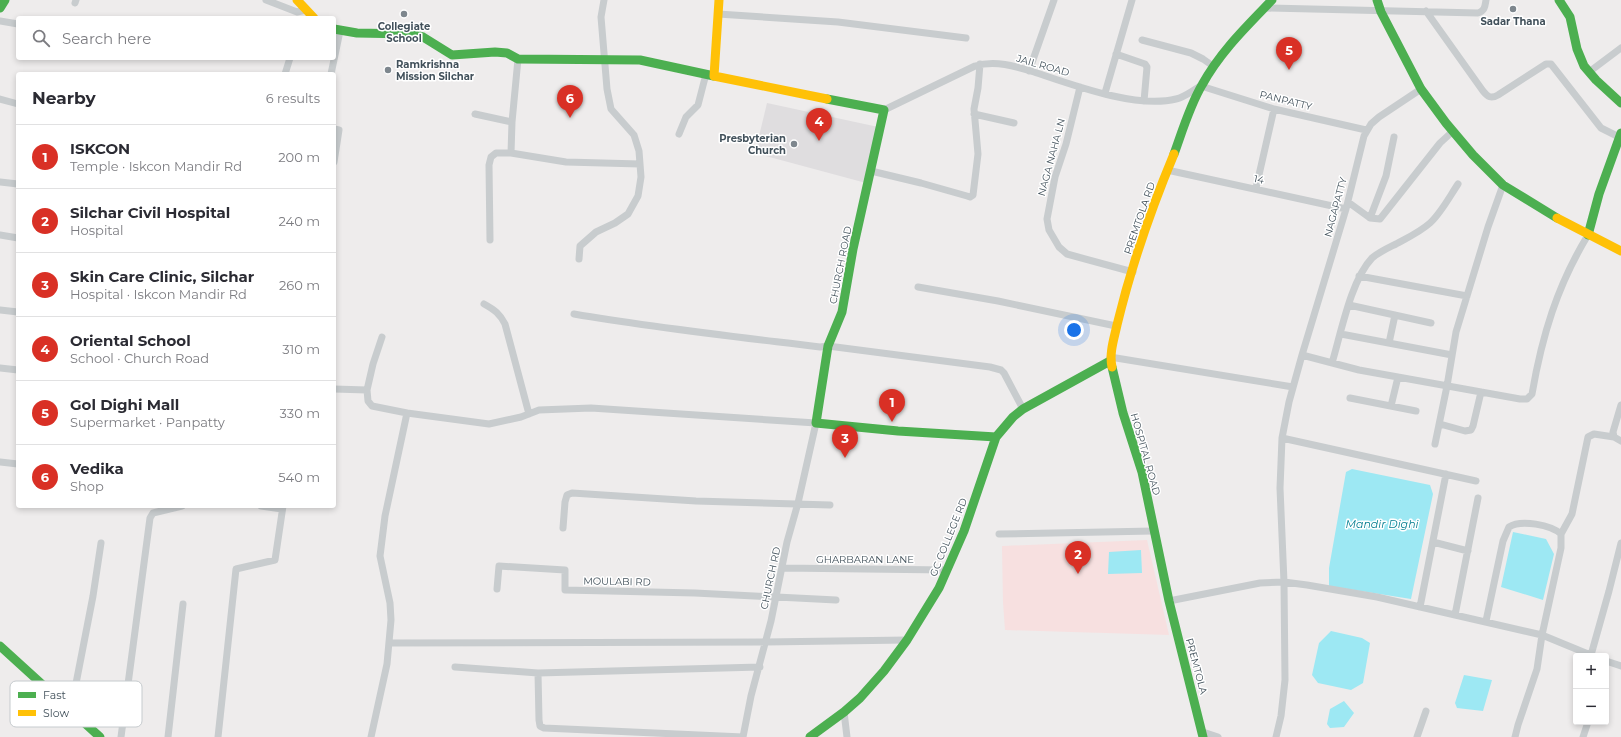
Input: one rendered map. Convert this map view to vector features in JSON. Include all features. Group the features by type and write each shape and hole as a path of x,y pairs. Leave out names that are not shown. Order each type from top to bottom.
{"main road":[{"path":"0,8 5,0"},
{"path":"297,0 311,16"},
{"path":"710,75 719,0"},
{"name":"PREMTOLA RD","path":"1110,359 1116,326 1167,170 1201,86 1213,66 1237,36 1272,0"},
{"path":"1377,0 1421,89 1452,132 1473,155 1503,185 1566,224 1621,251"},
{"path":"1559,0 1571,17 1577,47 1583,64 1589,72 1621,103"},
{"path":"337,30 357,34 410,34 423,36 452,55 495,52 507,53 518,59 640,60 884,110"},
{"name":"CHURCH ROAD","path":"816,423 828,346 842,312 853,249 884,110"},
{"path":"1588,235 1599,194 1620,135"},
{"name":"GC COLLEGE RD","path":"810,737 844,712 884,671 907,640 939,588 947,570 966,525 996,437 1012,417 1023,409 1110,359"},
{"name":"HOSPITAL ROAD","path":"1110,359 1123,413 1142,472 1153,531 1169,601"},
{"path":"816,423 898,431 996,437"},
{"name":"PREMTOLA","path":"1169,601 1203,735"},
{"path":"0,646 38,681"},
{"path":"89,727 100,737"}],"street":[{"path":"266,0 297,12 306,10"},
{"path":"579,259 580,246 596,232 615,223 628,214 638,196 641,176 639,151 634,135 611,109 607,89 601,17 604,0"},
{"path":"1029,71 1054,0"},
{"path":"1104,93 1132,0"},
{"path":"1264,8 1382,12 1426,11 1478,13 1483,11 1486,0"},
{"path":"1426,11 1483,91 1490,97 1494,98 1546,64 1551,64 1601,128 1620,135"},
{"path":"718,14 838,22 966,38"},
{"path":"0,21 16,24"},
{"path":"1142,40 1191,53 1213,66"},
{"path":"1589,72 1621,48"},
{"path":"1116,54 1145,64 1147,67 1144,101"},
{"path":"511,154 512,122 518,59"},
{"path":"286,72 289,60"},
{"path":"331,72 333,60"},
{"name":"JAIL ROAD","path":"884,110 980,64 995,63 1029,71 1080,87 1144,101 1161,102 1178,98 1201,86"},
{"path":"871,171 970,196 973,195 978,154 974,114 980,64"},
{"path":"679,134 686,117 698,105 710,75"},
{"name":"PANPATTY","path":"1201,86 1274,109 1366,130"},
{"name":"NAGA NAHA LN","path":"1080,87 1066,144 1050,198 1047,219 1048,226 1059,247 1067,254 1133,272"},
{"name":"NAGAPATTY","path":"1276,737 1281,716 1285,680 1284,582 1280,488 1282,438 1293,387 1347,205 1366,130 1379,117 1421,89"},
{"path":"0,99 16,103"},
{"path":"1256,188 1274,109"},
{"path":"475,114 512,122"},
{"path":"974,114 1014,123"},
{"path":"336,129 339,130 336,147"},
{"path":"1347,205 1370,218 1377,220 1383,216 1440,143 1452,132"},
{"path":"1370,218 1386,176 1394,137"},
{"path":"490,240 489,165 491,157 496,153 566,162 640,164"},
{"name":"14","path":"1167,170 1347,205"},
{"path":"0,182 16,184"},
{"path":"1332,363 1359,276 1366,266 1377,254 1405,240 1429,223 1435,217 1458,184"},
{"path":"1435,444 1440,424 1456,332 1488,227 1503,185"},
{"path":"0,235 16,238"},
{"path":"1302,354 1332,363 1398,377 1520,399 1530,397 1543,339 1551,312 1567,274 1588,235"},
{"path":"1359,276 1466,296"},
{"path":"918,287 998,301 1116,326"},
{"path":"484,304 500,314 505,324 529,414"},
{"path":"1349,305 1431,323"},
{"path":"0,310 16,312"},
{"path":"574,314 626,323 724,336 820,347 828,346 997,368 1004,373 1023,409"},
{"path":"1389,343 1395,315"},
{"path":"1341,334 1452,355"},
{"path":"382,337 373,364 367,390 368,401 372,406 407,413 489,424 515,418 539,410 591,408 816,423"},
{"path":"1110,359 1293,387"},
{"path":"0,368 16,370"},
{"path":"1391,406 1398,377"},
{"path":"336,389 367,390"},
{"path":"1440,424 1465,431 1471,430 1474,426 1481,392"},
{"path":"1350,398 1416,411"},
{"path":"1618,439 1613,432 1621,405"},
{"path":"372,737 387,664 391,620 390,603 380,556 385,516 407,413"},
{"name":"CHURCH RD","path":"743,737 751,696 766,642 816,423"},
{"path":"1515,737 1537,669 1542,635 1561,548 1561,534 1572,514 1588,437 1594,434 1618,439"},
{"path":"1282,438 1476,481"},
{"path":"0,462 16,464"},
{"path":"1420,607 1446,474"},
{"path":"563,528 565,502 567,495 572,493 696,501 830,505"},
{"path":"1455,615 1478,498"},
{"path":"128,681 150,518 153,513 157,511 172,508"},
{"path":"218,737 236,569 275,560 283,508"},
{"path":"1486,621 1503,541 1509,527 1512,525 1526,523 1552,527 1561,534"},
{"path":"999,534 1153,531"},
{"path":"1433,542 1468,551"},
{"path":"76,681 93,596 101,543"},
{"path":"1593,653 1621,543"},
{"name":"MOULABI RD","path":"497,590 499,566 565,570 565,590 776,597"},
{"name":"GHARBARAN LANE","path":"782,568 947,570"},
{"path":"1169,601 1260,584 1284,582 1361,594 1486,621 1542,635 1585,653"},
{"path":"776,597 836,600"},
{"path":"168,737 183,604"},
{"path":"389,643 907,640"},
{"path":"1609,662 1621,666"},
{"path":"455,667 538,673 760,667"},
{"path":"538,673 539,720 540,726 544,728 743,737"},
{"path":"1417,737 1426,711"},
{"path":"844,712 847,737"},
{"path":"1583,737 1587,725"},
{"path":"121,737 122,727"},
{"path":"1203,735 1218,737"}],"shaded area":[{"path":"767,103 883,128 866,183 755,153"},
{"path":"1147,540 1169,635 1005,630 1002,546"}],"water":[{"name":"Mandir Dighi","path":"1352,469 1430,485 1433,494 1411,599 1329,586 1329,568 1346,472"},
{"path":"1513,532 1546,539 1554,554 1543,600 1501,587"},
{"path":"1141,550 1142,573 1108,574 1109,552"},
{"path":"1331,631 1362,638 1370,643 1363,683 1351,690 1318,683 1312,675 1319,643"},
{"path":"1464,675 1492,680 1483,711 1457,708 1455,703"},
{"path":"1344,701 1354,713 1344,727 1330,728 1327,724 1330,709"}],"traffic: fast":[{"path":"0,8 5,0"},
{"path":"1174,154 1186,119 1209,73 1234,40 1272,0"},
{"path":"1377,0 1381,12 1421,89 1446,123 1473,155 1503,185 1557,218"},
{"path":"1559,0 1570,17 1577,49 1584,66 1596,80 1621,103"},
{"path":"336,29 357,33 410,34 423,37 452,55 495,52 507,53 518,59 640,60 714,76"},
{"path":"827,99 884,110 853,249 842,312 828,346 816,423 898,431 996,437"},
{"path":"1588,235 1599,194 1621,133"},
{"path":"810,737 860,698 884,671 907,640 939,588 964,531 996,437 1013,417 1023,409 1110,361"},
{"path":"1112,367 1123,413 1142,472 1169,601 1203,737"},
{"path":"0,646 38,681"},
{"path":"89,727 100,737"}],"traffic: slow":[{"path":"297,0 312,16"},
{"path":"719,0 714,76 827,99"},
{"path":"1112,367 1112,346 1135,260 1157,196 1174,154"},
{"path":"1557,218 1621,251"}],"place":[{"name":"Sadar Thana","path":"1513,9"},
{"name":"Collegiate School","path":"404,14"},
{"name":"Ramkrishna Mission Silchar","path":"388,70"},
{"name":"Gol Dighi Mall","path":"1289,70"},
{"name":"Vedika","path":"570,118"},
{"name":"Oriental School","path":"819,141"},
{"name":"Presbyterian Church","path":"794,144"},
{"name":"ISKCON","path":"892,422"},
{"name":"Skin Care Clinic, Silchar","path":"845,458"},
{"name":"Silchar Civil Hospital","path":"1078,574"}]}
